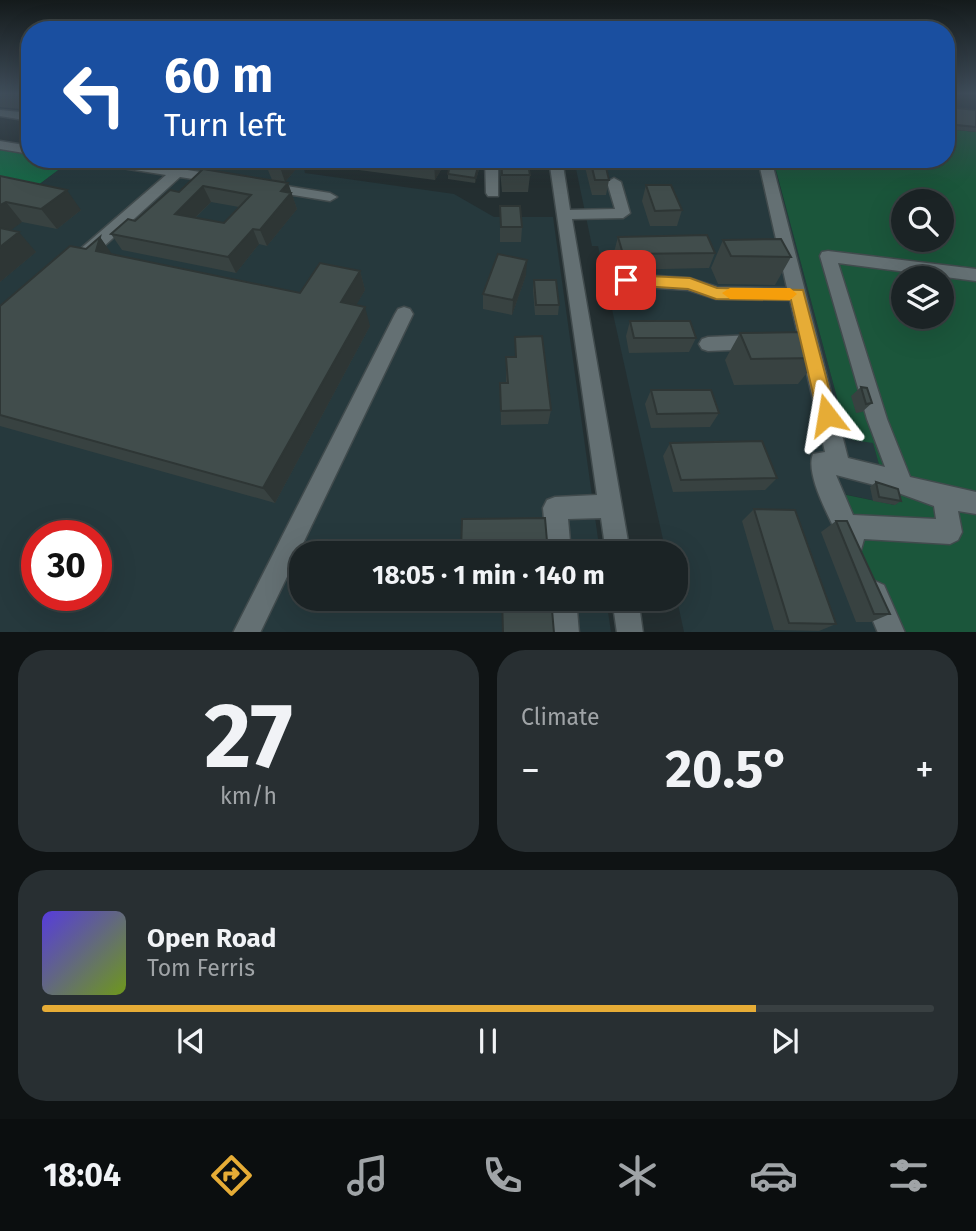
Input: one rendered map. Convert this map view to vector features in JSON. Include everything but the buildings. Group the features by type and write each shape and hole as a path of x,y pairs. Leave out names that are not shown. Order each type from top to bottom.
{"street":[{"path":"0,145 21,148"},
{"path":"151,168 228,180"},
{"path":"492,168 493,193"},
{"path":"557,168 616,541"},
{"path":"766,168 839,464"},
{"path":"73,264 177,172"},
{"path":"565,215 623,214 614,182"},
{"path":"254,184 330,197"},
{"path":"902,484 877,419 828,256 976,275"},
{"path":"626,280 690,284 716,293 798,294"},
{"path":"246,632 404,314"},
{"path":"708,344 809,340"},
{"path":"892,632 829,491 821,461 839,464 923,493 976,503"},
{"path":"846,526 950,532 944,497"},
{"path":"558,541 555,508 611,506"},
{"path":"564,611 566,632"},
{"path":"627,611 630,632"}],"shaded area":[{"path":"61,168 304,168 305,173 454,194 494,217 553,217 598,541 289,541 289,611 608,611 611,632 0,632 0,193 22,197"},
{"path":"576,168 775,168 847,435 853,440 873,442 885,486 895,505 829,491 879,632 684,632 679,611 688,611 688,541 663,541 598,246 592,246"}],"green space":[{"path":"955,130 976,132 976,632 879,632 818,489 895,505 885,486 873,443 853,440 847,435 775,168 955,168"},
{"path":"0,145 21,148 21,168 61,168 22,197 0,193"}],"slow traffic":[{"path":"730,293 790,294"}],"route":[{"path":"626,280 690,284 716,293 798,294 827,415"}]}
